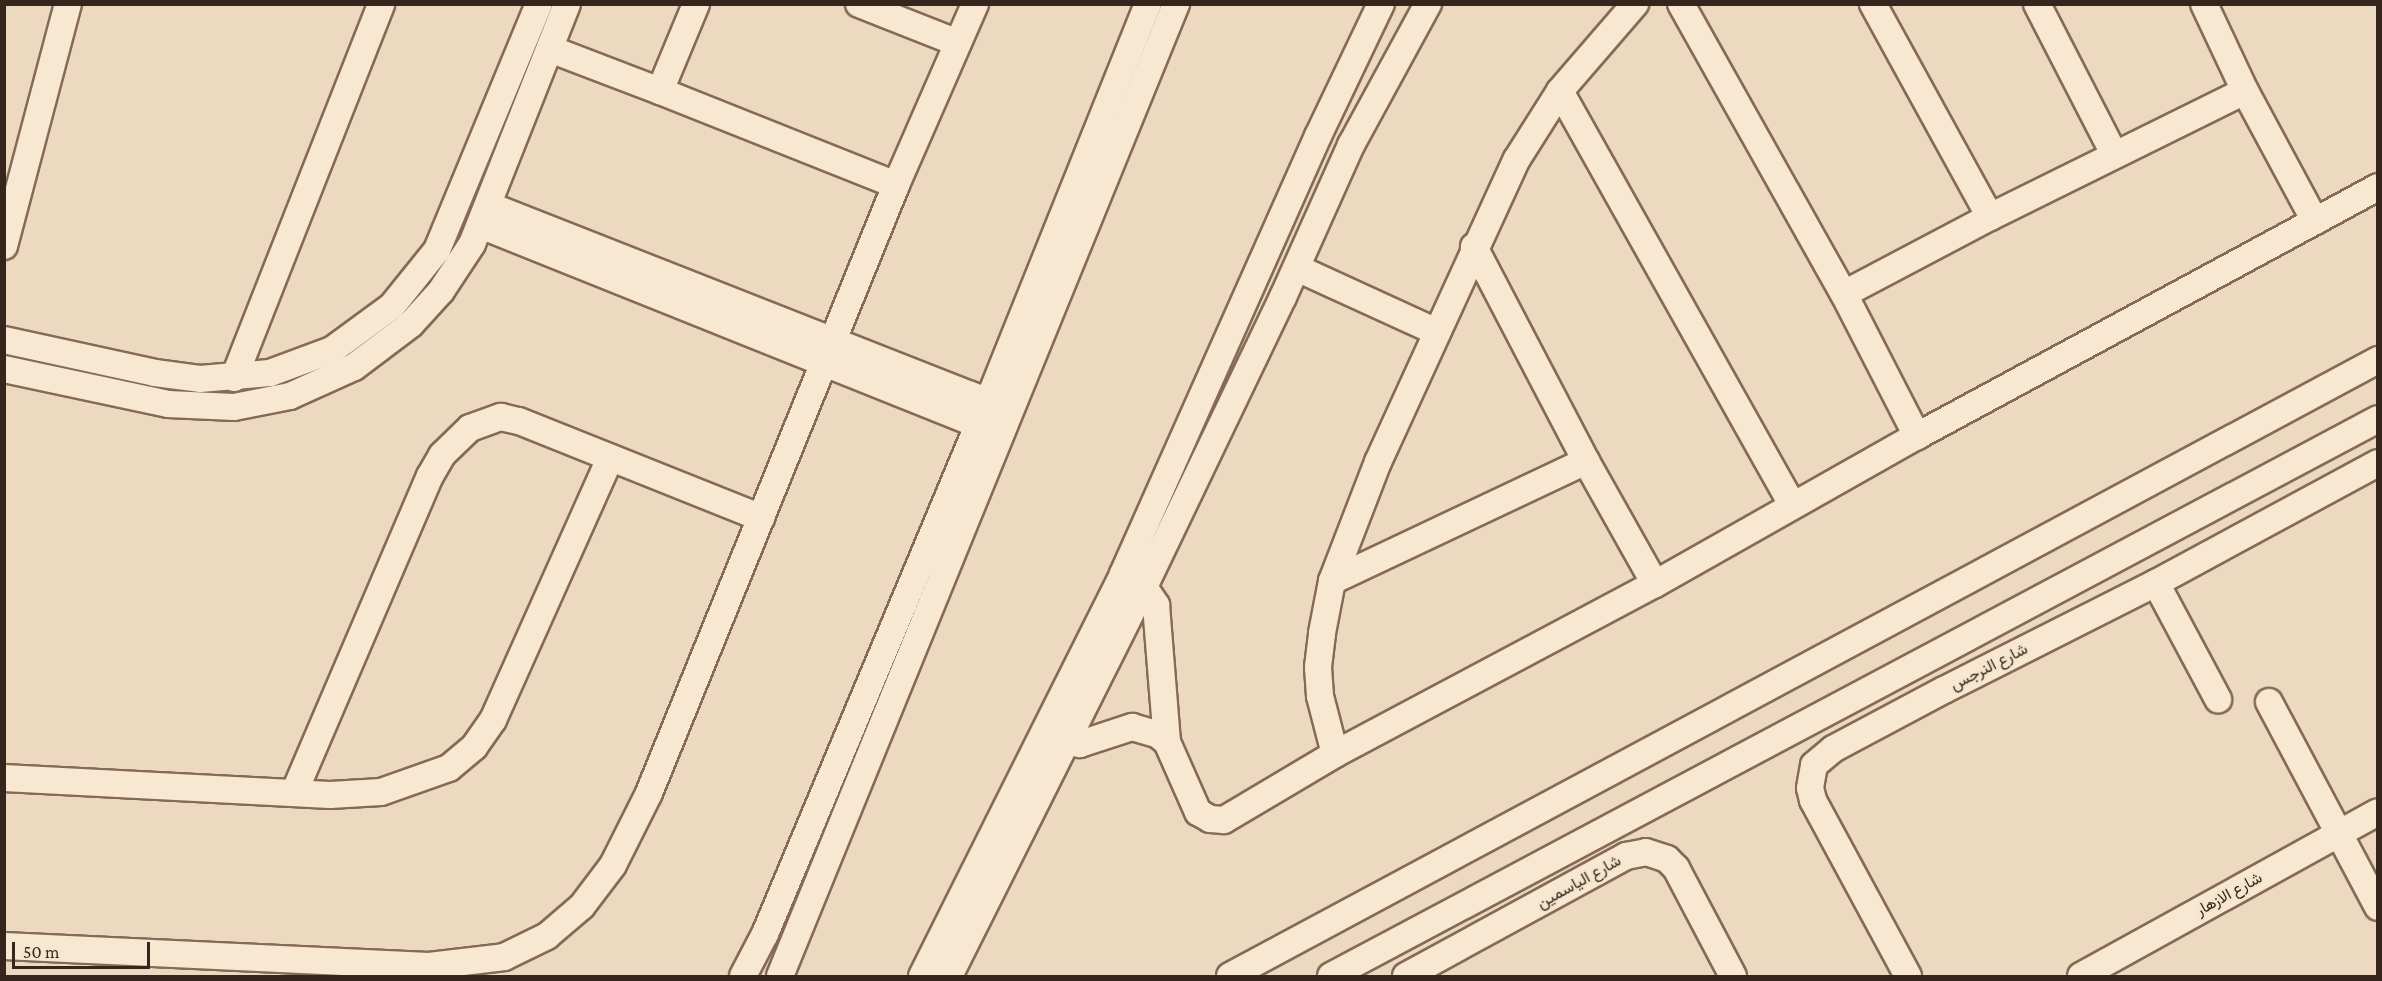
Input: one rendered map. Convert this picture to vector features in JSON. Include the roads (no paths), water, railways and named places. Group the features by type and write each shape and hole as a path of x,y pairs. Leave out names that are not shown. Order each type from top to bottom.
{"street":[{"path":"4,246 69,4"},
{"path":"234,378 381,4"},
{"path":"4,340 155,373 234,378 270,373 332,350 392,306 437,250 539,4"},
{"path":"4,369 168,404 234,407 290,396 354,367 411,324 457,268 484,215 567,4"},
{"path":"660,92 696,4"},
{"path":"859,4 958,43"},
{"path":"4,946 429,966 504,957 547,936 582,906 613,865 649,793 830,353 896,186 975,4"},
{"path":"743,976 765,934 983,413 1148,4"},
{"path":"780,976 1013,411 1176,4"},
{"path":"949,976 1068,743 1254,284 1318,136 1381,4"},
{"path":"922,976 1043,732 1133,581 1283,297 1351,145 1428,4"},
{"path":"1335,754 1318,667 1332,581 1377,462 1474,247 1517,159 1560,91 1635,4"},
{"path":"1681,4 1844,294 1917,436"},
{"path":"1873,4 1990,217"},
{"path":"2037,4 2114,154"},
{"path":"2204,4 2244,91 2315,221"},
{"path":"550,49 896,186"},
{"path":"507,83 533,92"},
{"path":"1560,91 1792,505"},
{"path":"1844,294 2114,154 2244,91"},
{"path":"1133,581 1151,595 1159,616 1167,742 1198,812 1216,820 1275,791 1335,754 1654,584 1917,436 2378,187"},
{"path":"484,215 983,413 1013,411"},
{"path":"1474,247 1586,461 1654,584"},
{"path":"1297,268 1437,332"},
{"path":"1254,284 1283,297"},
{"path":"1230,976 2378,360"},
{"path":"983,413 1003,435"},
{"path":"294,793 430,476 449,448 470,428 501,417 519,421 761,518"},
{"path":"1331,976 2378,419"},
{"path":"4,778 294,793 381,792 449,768 474,747 493,720 610,458"},
{"path":"1332,581 1586,461"},
{"name":"شارع النرجس","path":"1908,976 1813,800 1810,776 1814,765 1826,753 1944,690 2156,583 2378,463"},
{"path":"2156,583 2218,699"},
{"path":"1928,657 1944,690"},
{"path":"2270,702 2337,834 2378,907"},
{"path":"856,716 882,729"},
{"path":"1043,732 1068,743 1080,744 1132,727 1157,734 1167,742"},
{"name":"شارع الازهار","path":"2080,976 2378,812"},
{"path":"1563,852 1580,883"},
{"name":"شارع الياسمين","path":"1406,976 1636,853 1656,854 1667,859 1682,879 1733,976"}]}
